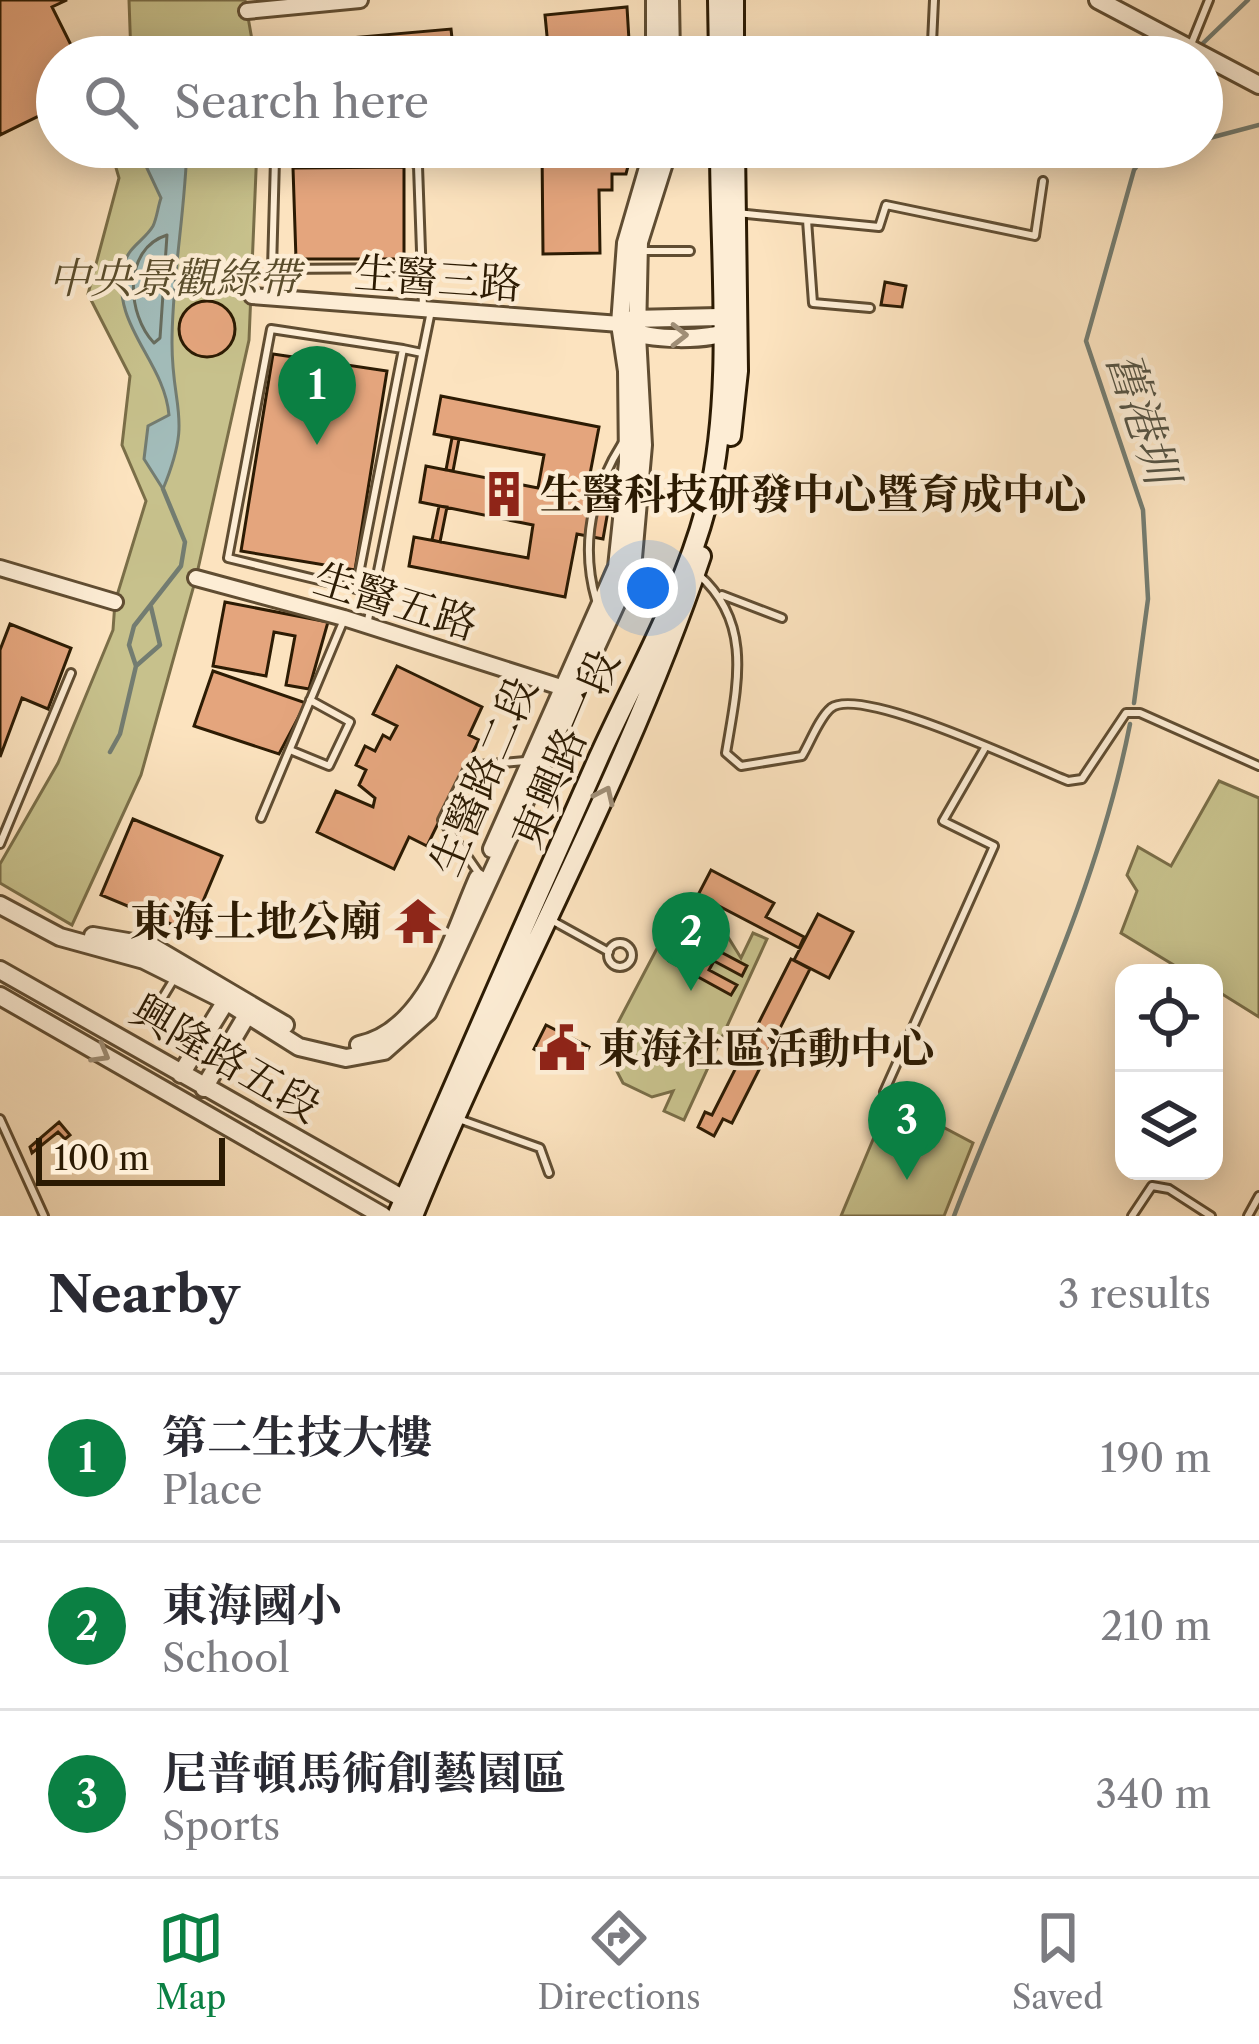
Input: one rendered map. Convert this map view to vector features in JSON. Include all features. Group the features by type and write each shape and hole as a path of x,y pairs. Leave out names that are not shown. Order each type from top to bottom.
{"main road":[{"path":"718,0 719,36"},
{"path":"734,0 734,36"},
{"name":"東興路一段","path":"721,168 726,326"},
{"name":"東興路一段","path":"408,1210 453,1117 690,569 722,418 736,168"},
{"name":"東興路一段","path":"408,1210 473,1033 540,915"}],"street":[{"path":"247,11 360,0"},
{"path":"655,0 655,36"},
{"path":"670,0 670,36"},
{"path":"1098,0 1165,36"},
{"path":"1223,64 1255,77"},
{"name":"生醫路二段","path":"0,894 72,932 151,946 299,1047 346,1058 384,1052 407,1036 428,1012 448,973 599,612 622,545 628,434 620,324 626,243 648,168"},
{"name":"生醫路二段","path":"0,905 60,938 144,960 307,1039 346,1048 379,1041 414,1011 528,761 632,568 644,446 639,251 664,168"},
{"name":"生醫三路","path":"252,296 620,324"},
{"path":"620,324 726,326"},
{"path":"1,571 115,602"},
{"name":"生醫五路","path":"196,578 344,618 567,689"},
{"name":"興隆路五段","path":"0,970 408,1210"},
{"name":"興隆路五段","path":"0,996 382,1216"},
{"path":"181,1074 238,1005"},
{"path":"203,1088 238,1005"}],"lane":[{"path":"932,36 934,0"},
{"path":"1199,36 1209,0"},
{"path":"275,168 272,268 422,268"},
{"path":"366,626 427,310 418,168"},
{"path":"736,213 879,227 886,205 1036,236 1043,182"},
{"path":"807,220 813,303 870,308"},
{"path":"639,251 690,251"},
{"path":"373,594 228,558 272,329 422,353"},
{"path":"356,589 403,349"},
{"path":"599,612 586,566 592,511 604,472 628,434"},
{"path":"690,569 722,595 782,618"},
{"path":"722,595 737,630 726,753 741,766 802,756 831,708 852,701 889,710 1068,781 1082,779 1126,713 1140,713 1259,766"},
{"path":"261,818 344,618"},
{"path":"0,844 71,673"},
{"path":"290,750 329,766 350,722 310,700"},
{"path":"884,1092 994,846 944,821 985,748"},
{"path":"479,875 442,820 469,766 528,761"},
{"path":"540,915 609,952"},
{"path":"154,1012 176,976"},
{"path":"453,1117 540,1148 549,1173"},
{"path":"0,1119 44,1216"},
{"path":"1132,1216 1152,1186 1169,1189 1211,1216"},
{"path":"1248,1216 1259,1196"}],"green space":[{"path":"129,0 245,0 251,36 130,36"},
{"name":"中央景觀綠帶","path":"116,168 256,168 249,340 196,578 141,775 72,925 0,883 0,864 58,763 113,630 115,602 146,501 122,445 130,376 88,294 119,178"},
{"path":"1219,781 1259,798 1259,1017 1223,995 1223,964 1172,964 1121,933 1137,891 1127,875 1138,847 1171,866"},
{"path":"695,926 728,937 741,958 753,933 767,939 684,1120 664,1111 673,1091 652,1097 623,1083 612,1062 612,1034 662,939"},
{"path":"890,1099 973,1143 944,1216 841,1216"}],"water":[{"path":"147,168 186,168 173,319 179,429 163,489 144,459 148,426 169,415 165,395 130,324 121,286 126,258 153,226 161,198"}],"building":[{"path":"0,0 67,0 52,7 66,36 36,36 36,117 0,135"},
{"path":"627,7 629,36 547,36 545,15"},
{"path":"451,29 452,36 371,36"},
{"path":"293,168 404,168 404,259 296,259"},
{"path":"542,168 628,168 626,174 612,174 612,190 599,190 600,253 543,254"},
{"path":"885,282 906,286 902,307 881,305"},
{"path":"207,301 227,309 235,329 227,349 207,357 187,349 179,329 187,309"},
{"path":"273,354 387,371 355,570 241,551"},
{"name":"生醫科技研發中心暨育成中心","path":"441,396 599,427 585,500 609,505 603,539 577,534 565,597 409,566 414,537 528,558 533,525 420,502 426,466 538,488 544,455 434,434"},
{"path":"452,438 459,439 453,471 446,470"},
{"path":"439,506 447,507 440,542 432,540"},
{"path":"225,602 328,622 309,689 286,685 295,636 274,632 266,676 213,666"},
{"path":"10,624 71,648 48,709 22,698 0,757 0,650"},
{"path":"397,666 482,707 469,735 479,740 427,846 409,837 394,869 317,832 336,791 373,807 375,798 359,785 366,770 356,765 365,746 375,751 383,735 390,739 397,726 373,714"},
{"path":"213,671 306,703 279,754 194,726"},
{"path":"133,819 222,856 190,932 101,895"},
{"path":"711,870 774,903 766,917 804,937 799,948 698,895"},
{"path":"818,914 853,932 829,978 794,960"},
{"path":"685,933 747,966 742,976 714,961 709,970 737,985 731,995 669,961 675,950 699,963 704,955 680,942"},
{"path":"791,959 810,969 732,1123 723,1119 714,1136 698,1127 705,1112 712,1115"},
{"name":"東海社區活動中心","path":"546,1025 589,1047 577,1071 534,1049"},
{"path":"59,1122 70,1135 65,1139 58,1132 32,1153 30,1147"}],"waterway":[{"name":"舊港圳","path":"1210,36 1248,0"},
{"name":"舊港圳","path":"1223,134 1259,125"},
{"name":"舊港圳","path":"1134,703 1148,599 1143,510 1086,341 1136,168"},
{"path":"110,752 120,734 136,666 129,645 134,626 181,566 185,542 163,489"},
{"path":"136,666 160,645 151,607"},
{"name":"舊港圳","path":"954,1216 1076,912 1130,724"}],"place":[{"name":"第二生技大樓","path":"317,445"},
{"name":"生醫科技研發中心暨育成中心","path":"504,494"},
{"name":"東海土地公廟","path":"418,921"},
{"name":"東海國小","path":"691,991"},
{"name":"東海社區活動中心","path":"562,1048"},
{"name":"尼普頓馬術創藝園區","path":"907,1180"}]}
